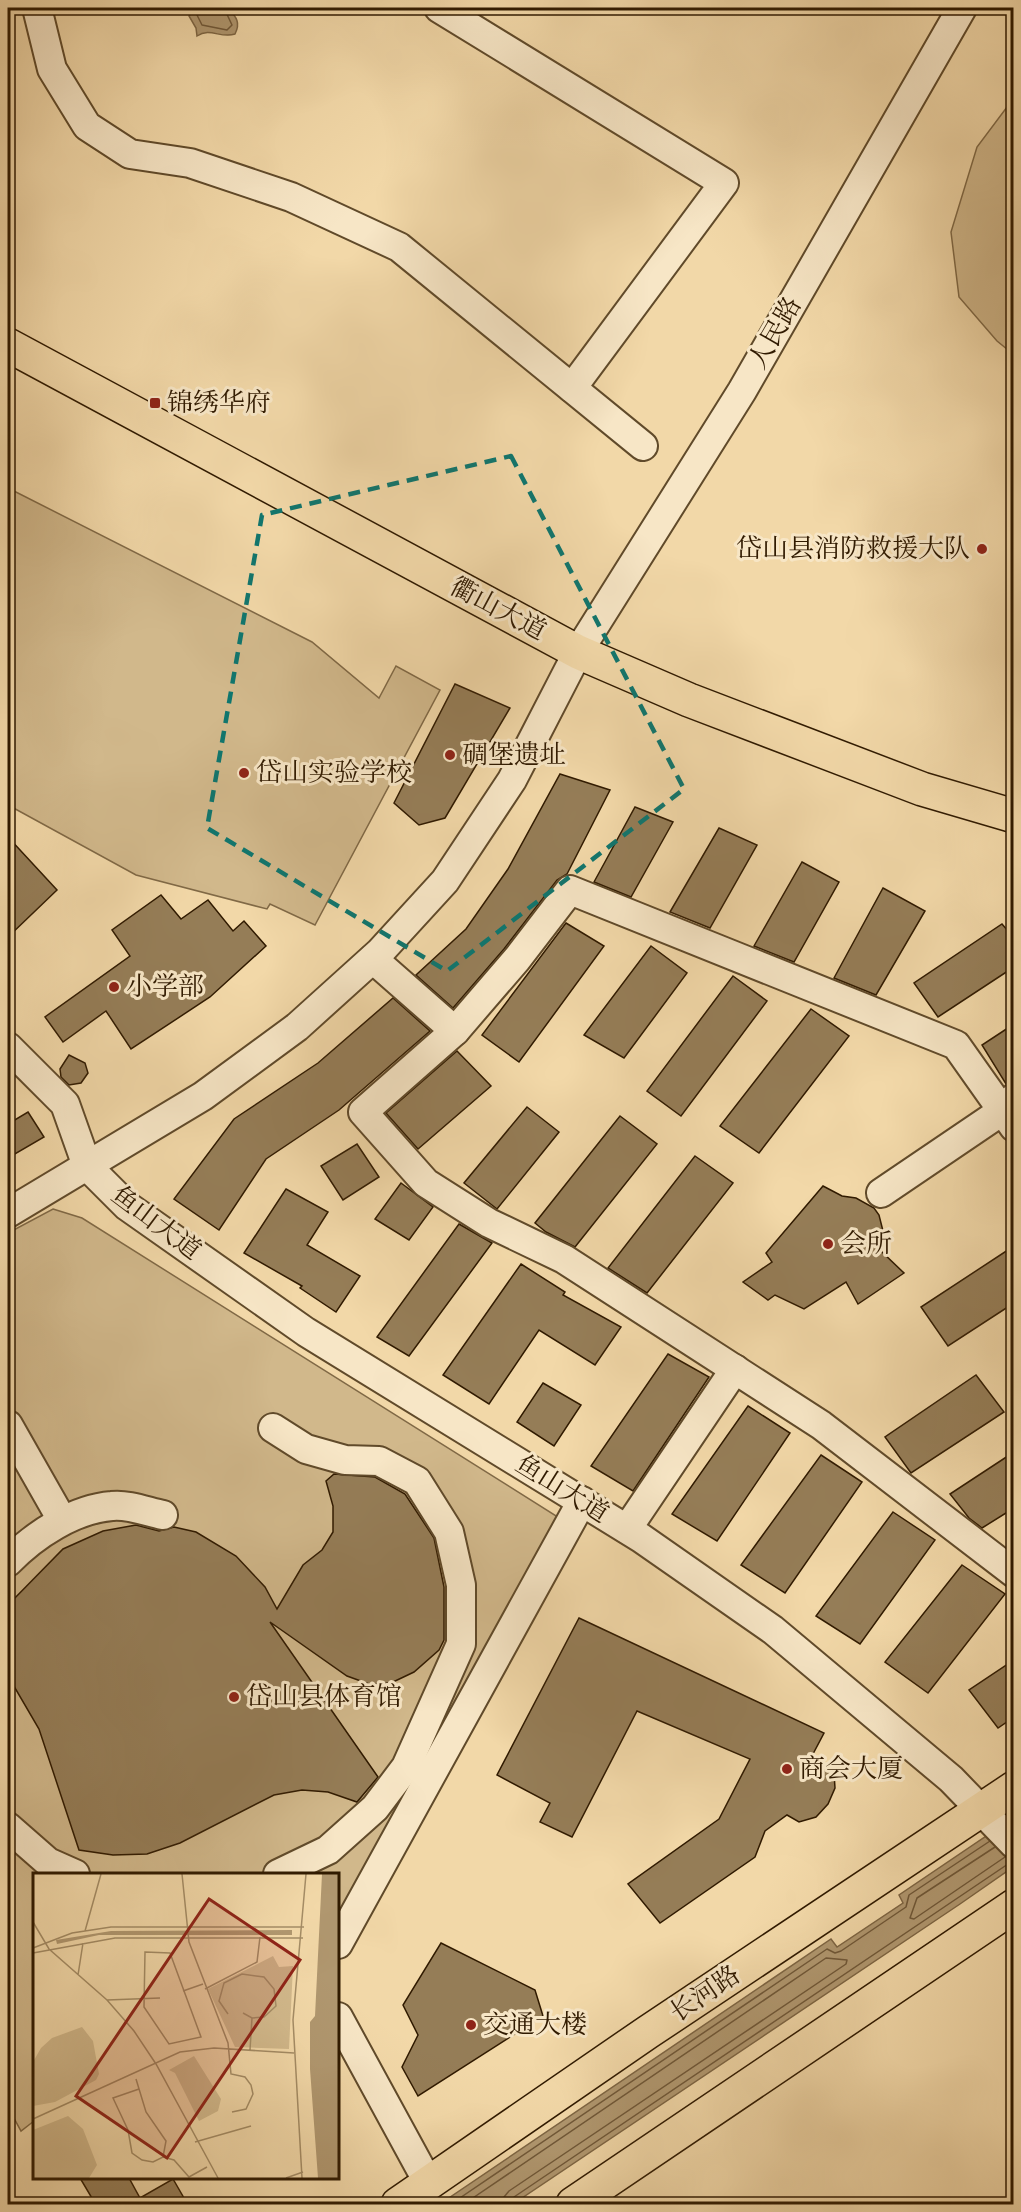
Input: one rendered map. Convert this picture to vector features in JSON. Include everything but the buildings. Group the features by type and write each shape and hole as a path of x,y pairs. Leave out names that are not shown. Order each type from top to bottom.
{"main road":[{"name":"衢山大道","path":"8,345 574,661 689,700 922,789 1014,816"},
{"name":"衢山大道","path":"8,368 682,718 915,807 1014,837"},
{"name":"长河路","path":"398,2205 648,2032 1014,1788"},
{"path":"573,2205 1014,1906"}],"street":[{"path":"37,8 52,69 87,126 130,154 190,163 291,197 399,247 643,446"},
{"path":"439,8 724,183 572,388"},
{"name":"人民路","path":"8,1213 203,1096 297,1027 373,959 445,881 512,780 574,661 742,391 962,8"},
{"path":"881,1193 1011,1111 956,1045 570,890 517,958 455,1031 363,1112 426,1183 489,1223 564,1259 821,1425 1014,1573"},
{"path":"373,959 455,1031"},
{"path":"8,1047 65,1104 87,1166"},
{"name":"鱼山大道","path":"87,1166 127,1206 306,1332 627,1529 773,1630 951,1779 1014,1844"},
{"path":"627,1529 735,1369"},
{"path":"8,1425 62,1520"},
{"path":"273,1428 306,1449 345,1460 379,1461 417,1481 449,1532 461,1585 461,1644 406,1767 375,1808 328,1850 282,1873"},
{"path":"339,1942 582,1501"},
{"path":"8,1562 22,1546 62,1520 113,1505 163,1515"},
{"path":"8,1827 48,1862 71,1873"},
{"path":"339,2020 429,2184"}],"highlighted area":[{"path":"511,456 684,789 447,971 207,828 262,515"}],"shaded area":[{"path":"1013,99 1013,354 997,341 959,297 951,232 977,147"},
{"path":"8,488 312,642 379,698 396,666 440,690 315,925 270,904 267,909 136,875 8,805"},
{"name":"岱山县体育馆","path":"53,1209 82,1218 561,1519 339,1913 339,1873 33,1873 33,2122 21,2131 8,2107 8,1233"}],"water":[{"path":"194,8 228,8 237,20 238,26 235,34 206,33 197,36 196,28 189,16"},
{"path":"1013,1818 1013,1867 960,1904 513,2204 440,2204 831,1939 837,1947 903,1903 899,1895"}],"place":[{"name":"锦绣华府","path":"155,403"},
{"name":"岱山县消防救援大队","path":"982,549"},
{"name":"碉堡遗址","path":"450,755"},
{"name":"岱山实验学校","path":"244,773"},
{"name":"小学部","path":"114,987"},
{"name":"会所","path":"828,1244"},
{"name":"岱山县体育馆","path":"234,1697"},
{"name":"商会大厦","path":"787,1769"},
{"name":"交通大楼","path":"471,2025"}]}
